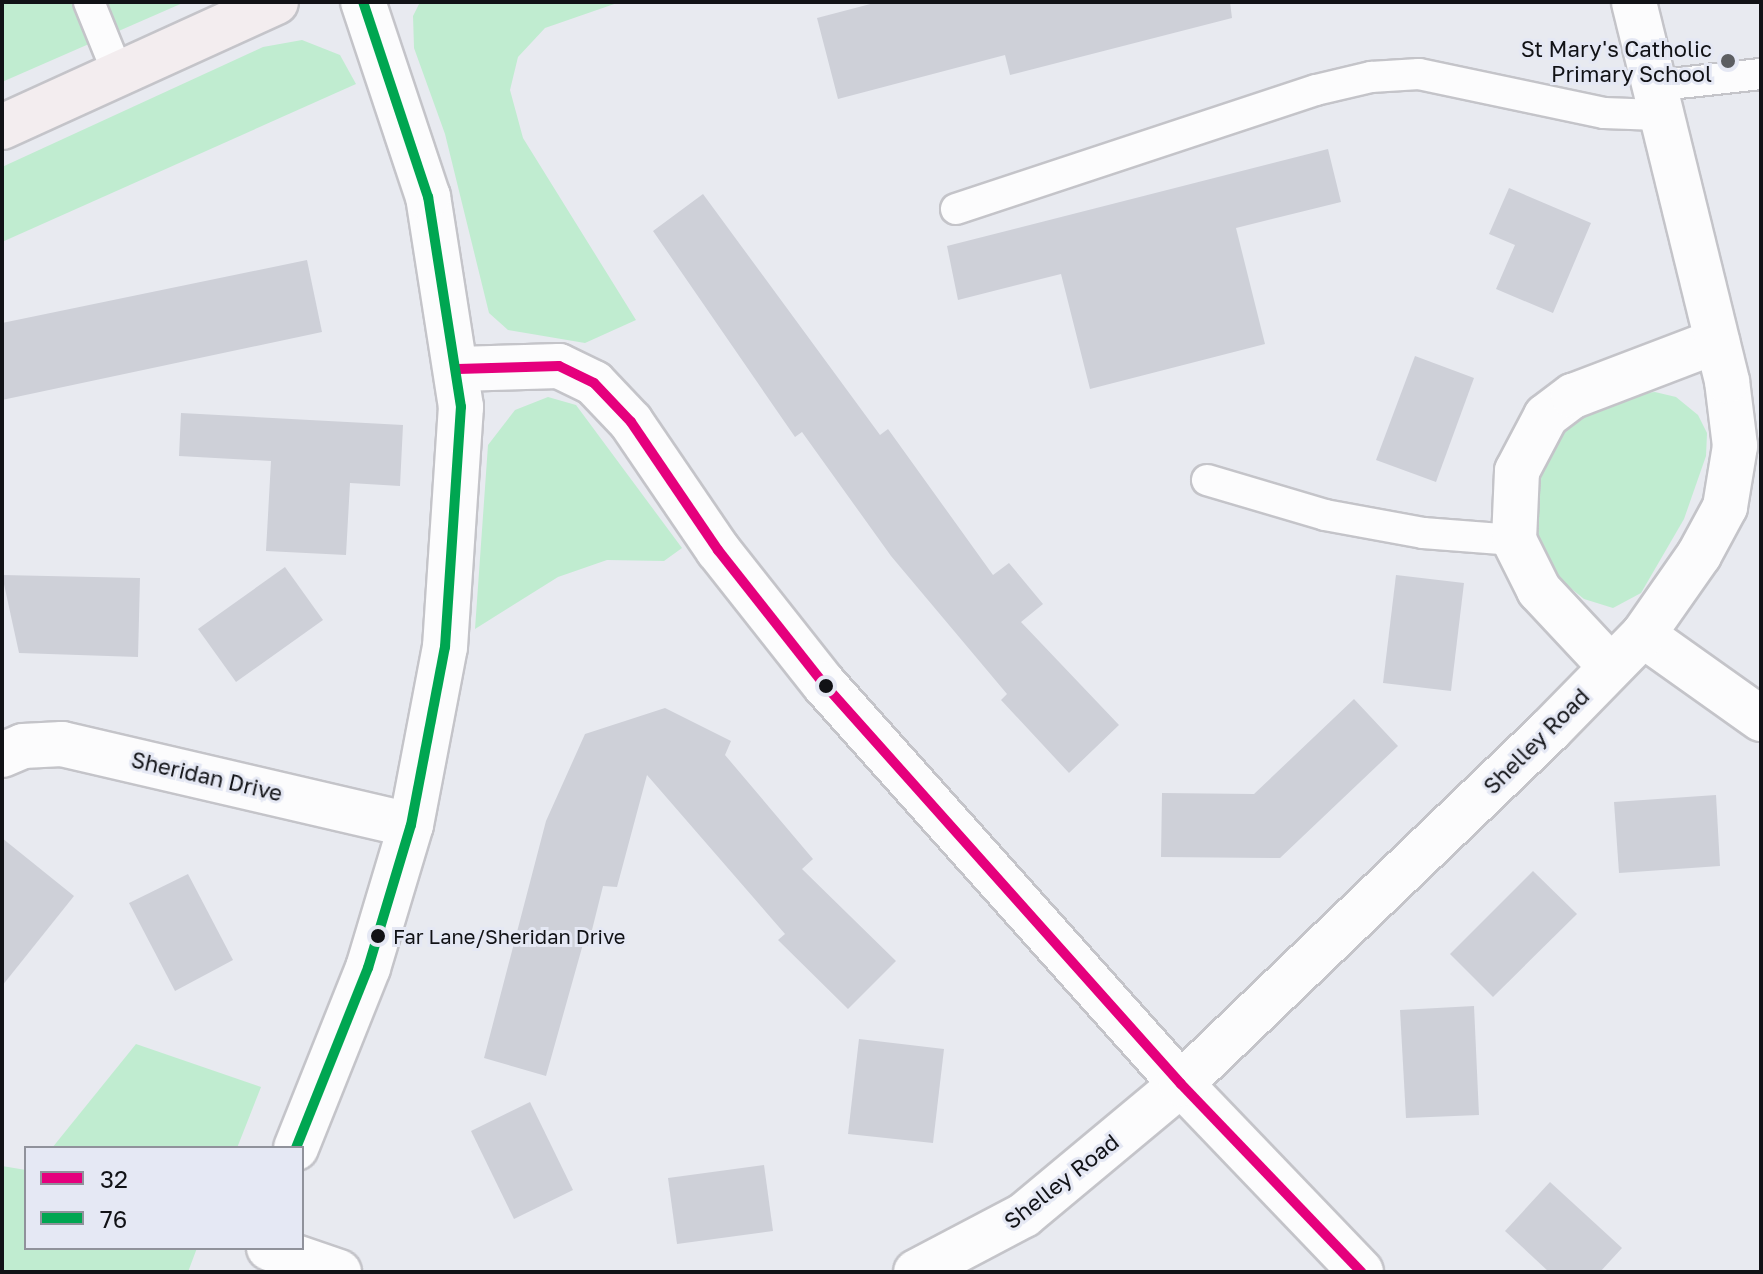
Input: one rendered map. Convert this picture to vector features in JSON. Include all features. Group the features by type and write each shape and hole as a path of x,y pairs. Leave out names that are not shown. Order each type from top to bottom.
{"main road":[{"path":"2,127 117,71 276,2"}],"street":[{"path":"297,1146 368,968 411,825 445,647 461,407 458,369 428,197 363,2"},
{"name":"Shelley Road","path":"916,1272 1024,1215 1181,1084 1643,635 1725,507 1735,446 1735,367 1655,100 1634,2"},
{"path":"458,369 559,366 594,383 631,422 718,550 824,684 1181,1084 1361,1272"},
{"path":"1610,666 1539,590 1514,540 1517,471 1546,416 1604,381 1735,367"},
{"path":"1643,635 1761,719"},
{"name":"Sheridan Drive","path":"2,755 23,746 62,744 411,825"},
{"path":"249,1272 257,1250"},
{"path":"275,1250 339,1272"}],"lane":[{"path":"89,2 117,71"},
{"path":"956,209 1316,90 1371,77 1419,74 1604,113 1761,74"},
{"path":"1207,480 1325,515 1423,533 1514,540"}],"green space":[{"path":"2,2 185,2 2,82"},
{"path":"420,2 620,2 545,28 518,57 510,90 523,138 636,320 585,343 508,330 489,313 445,134 414,48 413,16"},
{"path":"302,40 340,55 356,84 2,242 2,167 263,47"},
{"path":"1655,392 1676,397 1698,415 1707,433 1706,456 1684,519 1641,593 1613,608 1584,599 1558,578 1542,552 1534,513 1542,469 1558,437 1579,418 1628,395"},
{"path":"548,397 576,405 682,548 664,561 607,560 558,577 475,629 488,445 515,410"},
{"path":"136,1044 261,1087 238,1146 54,1146"},
{"path":"2,1166 24,1170 24,1250 196,1250 188,1272 2,1272"}],"building":[{"path":"878,2 1230,2 1232,18 1010,75 1005,55 838,99 817,18"},
{"path":"1328,149 1341,202 1236,228 1265,344 1090,389 1061,274 958,300 947,246"},
{"path":"1509,188 1591,223 1553,313 1496,289 1515,245 1489,234"},
{"path":"703,194 880,435 888,429 993,575 1009,563 1043,604 1021,622 1119,725 1069,773 1001,700 1007,694 891,556 802,432 795,437 653,231"},
{"path":"307,260 322,332 2,400 2,323"},
{"path":"1415,356 1474,378 1436,482 1376,460"},
{"path":"181,413 403,425 400,486 350,483 346,555 266,551 271,461 179,456"},
{"path":"285,567 323,620 236,682 198,629"},
{"path":"2,575 140,578 138,657 19,653"},
{"path":"1396,575 1464,583 1451,691 1383,683"},
{"path":"1354,699 1398,746 1280,858 1161,857 1162,793 1254,794"},
{"path":"665,708 731,741 725,755 813,859 802,869 896,961 848,1009 778,940 785,934 647,775 617,887 603,886 588,946 583,944 546,1076 484,1058 546,821 585,734"},
{"path":"1716,795 1720,866 1619,873 1614,802"},
{"path":"2,838 74,896 2,986"},
{"path":"1533,871 1577,914 1493,997 1450,954"},
{"path":"188,874 233,960 175,991 129,903"},
{"path":"1474,1006 1479,1115 1406,1118 1400,1010"},
{"path":"859,1039 944,1049 933,1143 848,1134"},
{"path":"530,1102 573,1190 514,1219 471,1131"},
{"path":"764,1165 773,1231 677,1244 668,1178"},
{"path":"1550,1182 1622,1248 1600,1272 1549,1272 1505,1231"}],"transit line":[{"name":"76","path":"297,1146 368,968 411,825 445,647 461,407 428,197 363,2"},
{"name":"32","path":"458,369 559,366 594,383 631,422 718,550 824,684 1181,1084 1361,1272"}],"place":[{"name":"St Mary's Catholic Primary School","path":"1728,61"},
{"name":"Far Lane/Sheridan Drive","path":"378,936"}]}
